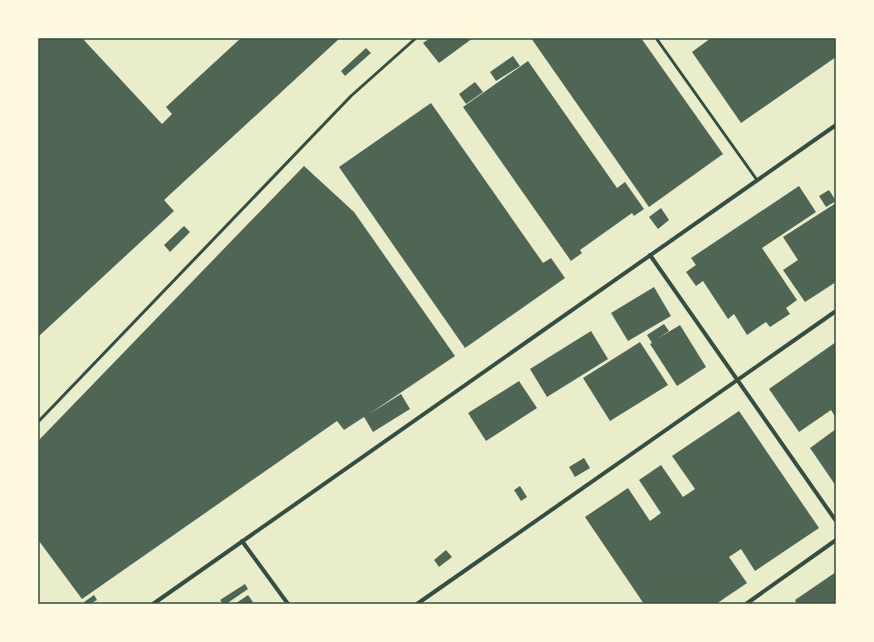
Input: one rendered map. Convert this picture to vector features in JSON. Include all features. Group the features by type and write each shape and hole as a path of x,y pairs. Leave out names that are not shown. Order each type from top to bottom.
{"street":[{"path":"152,604 836,125"},
{"path":"650,255 836,521"},
{"path":"417,604 738,381 836,311"},
{"path":"746,604 836,540"},
{"path":"242,541 288,604"}],"lane":[{"path":"38,422 351,96 416,38"},
{"path":"658,38 757,180"}],"building":[{"path":"38,38 82,38 162,124 172,114 166,107 241,38 340,38 164,200 174,211 38,337"},
{"path":"430,38 473,38 439,63 423,43"},
{"path":"531,38 641,38 723,154 649,207"},
{"path":"711,38 836,38 836,57 741,123 692,52"},
{"path":"366,48 371,53 345,76 341,71"},
{"path":"513,56 520,66 496,81 490,72"},
{"path":"528,61 617,188 625,182 644,209 634,216 632,213 580,250 582,253 571,261 463,107"},
{"path":"475,82 483,92 466,104 459,94"},
{"path":"431,103 543,263 551,258 565,278 465,348 339,167"},
{"path":"304,166 354,212 455,356 369,414 401,394 410,409 373,432 364,417 344,430 337,421 82,599 39,541 38,542 38,441"},
{"path":"799,186 816,212 762,248 797,300 786,308 790,314 770,327 766,322 747,335 734,314 728,319 703,281 696,286 686,272 696,265 691,258"},
{"path":"829,190 836,201 826,207 819,196"},
{"path":"836,203 836,282 805,302 783,270 798,260 783,237"},
{"path":"661,208 669,220 658,229 649,217"},
{"path":"184,226 190,232 170,252 164,245"},
{"path":"654,287 671,316 628,341 611,313"},
{"path":"664,324 669,331 657,339 680,325 706,367 677,386 650,344 652,343 647,335"},
{"path":"591,331 608,359 547,397 530,369"},
{"path":"640,342 668,385 610,421 583,378"},
{"path":"836,342 836,418 831,410 799,432 769,389"},
{"path":"519,381 537,408 486,441 468,413"},
{"path":"739,411 819,528 755,571 741,549 729,557 747,583 716,604 644,604 585,517 628,488 650,521 661,513 639,480 661,465 683,497 695,489 672,456"},
{"path":"836,429 836,486 810,448"},
{"path":"584,458 590,468 575,477 569,467"},
{"path":"520,486 527,497 521,501 514,490"},
{"path":"446,550 452,557 439,567 434,560"},
{"path":"836,572 836,604 797,604 795,600"},
{"path":"245,584 248,589 226,604 223,604 220,600"},
{"path":"94,595 97,600 90,604 85,604 84,602"},
{"path":"248,595 253,602 250,604 235,604"}]}
